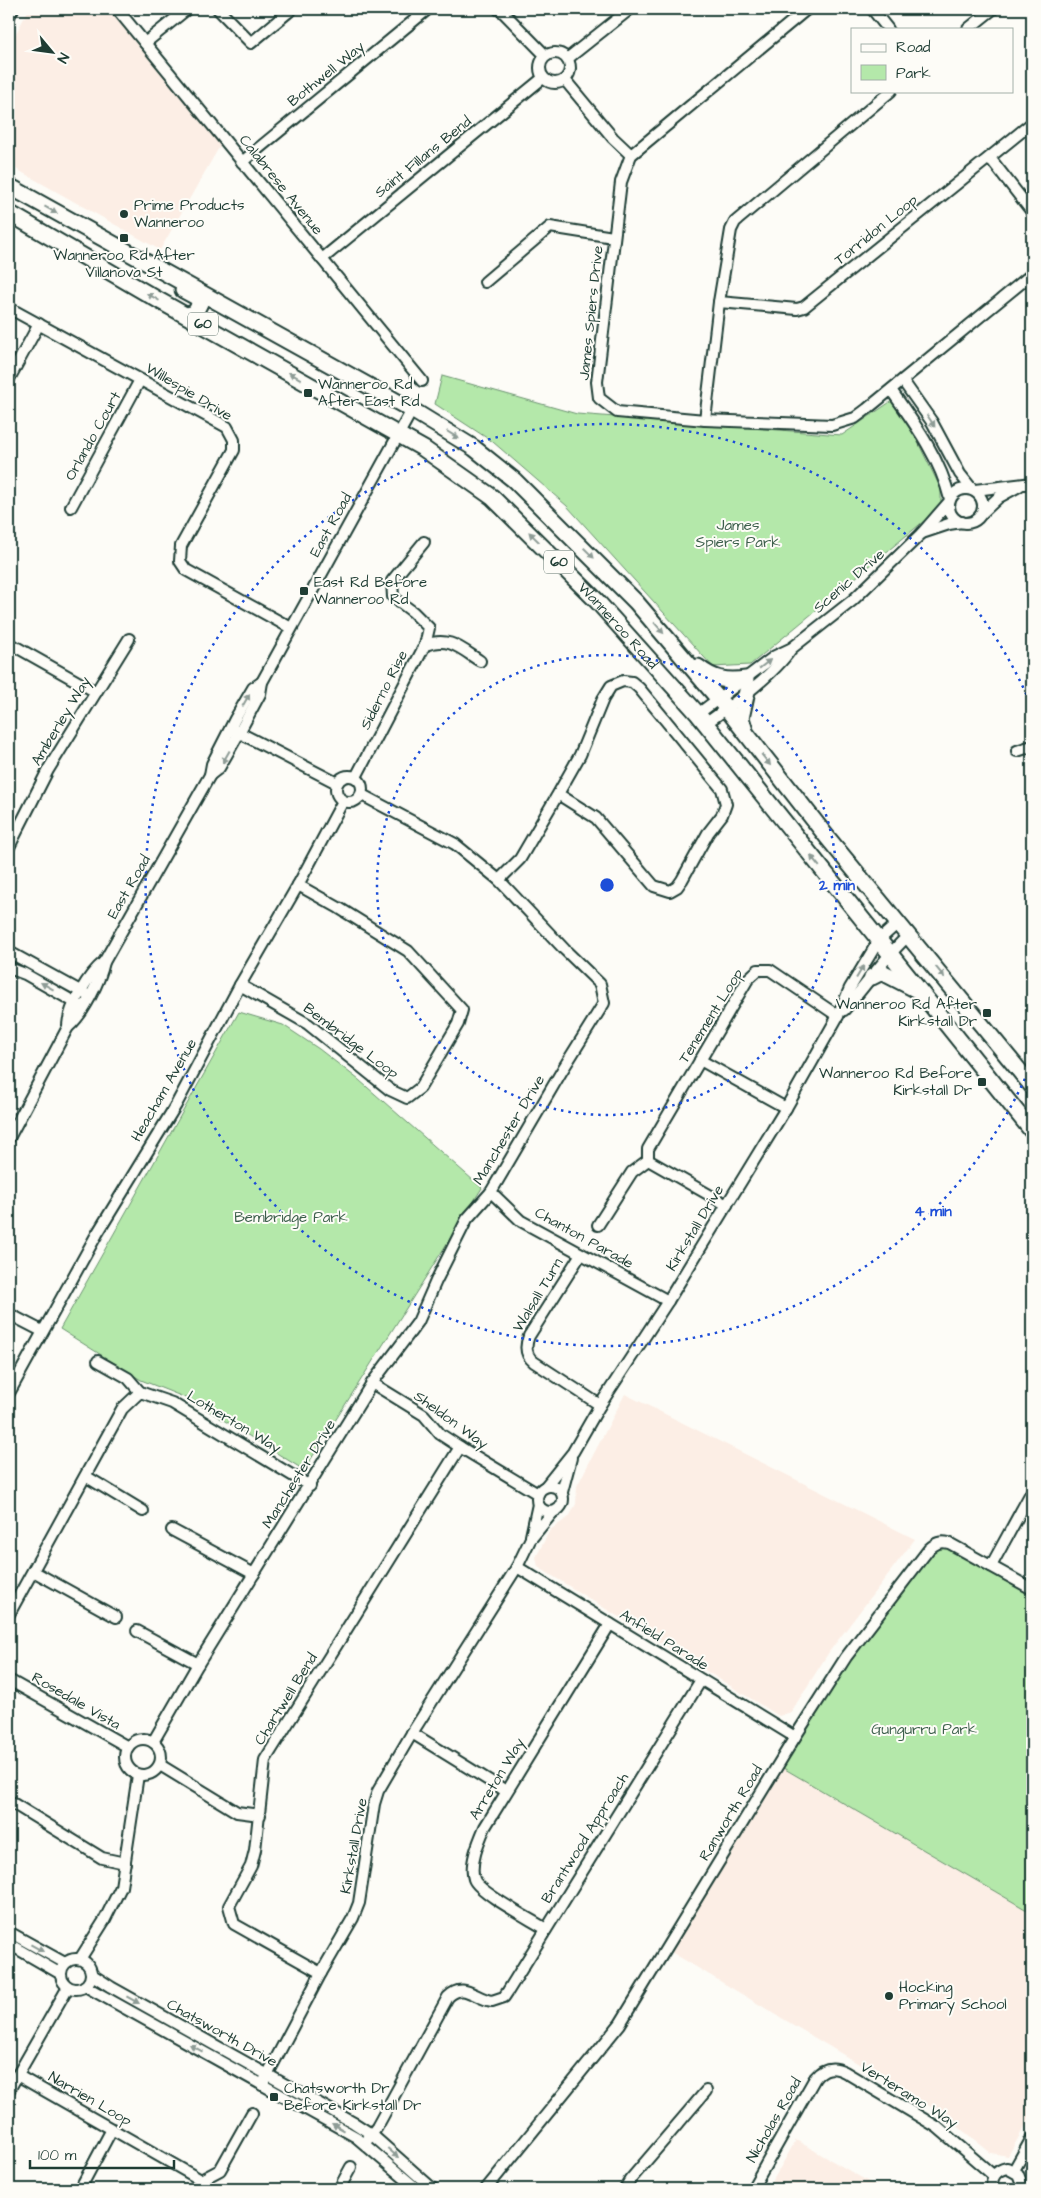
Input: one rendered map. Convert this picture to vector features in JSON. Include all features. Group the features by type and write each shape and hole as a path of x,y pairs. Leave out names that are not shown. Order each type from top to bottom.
{"highway":[{"name":"Wanneroo Road","path":"9,186 412,410 474,448 514,480 608,572 681,654 827,837 899,922 1032,1086"},
{"name":"Wanneroo Road","path":"9,213 399,435 450,466 492,497 596,600 701,719 926,996 1032,1131"},
{"name":"60","path":"104,239 125,257 196,297 200,303 198,310 195,313 186,315"},
{"path":"681,654 714,678 746,685 741,718 747,736"},
{"path":"872,977 882,972 906,983 926,996"}],"street":[{"path":"9,16 13,9"},
{"name":"Calabrese Avenue","path":"117,9 422,381"},
{"path":"145,44 187,9"},
{"path":"218,9 251,43 292,9"},
{"name":"Bothwell Way","path":"242,162 428,9"},
{"path":"567,59 630,9"},
{"name":"James Spiers Drive","path":"807,9 631,155 621,182 597,382 599,398 617,412 705,420 832,425 855,418 903,381 1032,274"},
{"path":"872,9 887,28"},
{"path":"969,28 993,9"},
{"path":"502,10 546,56"},
{"path":"556,53 561,54 567,59 570,69 565,80 555,84 543,78 540,63 546,56 556,53"},
{"name":"Saint Fillans Bend","path":"322,259 543,78"},
{"path":"565,80 613,138 631,155"},
{"path":"705,420 719,302 731,230 735,222 890,92"},
{"name":"Torridon Loop","path":"719,302 797,309 804,307 1032,123"},
{"path":"990,158 1032,212"},
{"path":"485,282 550,227 614,237"},
{"name":"Willespie Drive","path":"9,308 227,427 234,440 234,450 181,546 180,561 186,570 291,628"},
{"path":"9,379 39,324"},
{"name":"Orlando Court","path":"71,507 140,380"},
{"path":"903,381 932,422 960,474 983,501 981,514"},
{"path":"891,390 920,430 946,481 951,515 962,522 973,522 999,497 1020,486 1032,483"},
{"name":"East Road","path":"9,1138 68,1027 76,1020 79,1004 94,970 104,962 210,774 220,768 235,730 260,694 262,682 412,410"},
{"path":"949,501 958,490 966,488 973,490 1005,485 1020,486"},
{"name":"Scenic Drive","path":"701,719 723,705 746,685 782,663 792,648 853,600 922,533 949,501"},
{"name":"Scenic Drive","path":"922,533 949,524 962,522"},
{"path":"424,542 392,581 393,597 429,628 425,645"},
{"name":"Amberley Way","path":"9,847 48,770 128,639"},
{"name":"Siderno Rise","path":"356,777 425,645 438,640 451,643 480,661"},
{"path":"9,643 96,692"},
{"path":"499,880 520,859 558,794 580,755 611,686 623,681 632,682 639,688 722,789 726,804 722,815 708,833 682,880 677,887 670,891 654,886 596,818 558,794"},
{"path":"235,730 337,783"},
{"path":"1017,751 1032,746"},
{"path":"347,776 356,777 362,783 362,795 356,801 343,801 336,791 337,783 347,776"},
{"name":"Manchester Drive","path":"153,1742 198,1664 310,1486 372,1383 418,1322 436,1281 468,1219 491,1192 604,1003 600,984 499,880 455,844 362,795"},
{"name":"Heacham Avenue","path":"9,1393 97,1234 176,1106 240,985 298,886 343,801"},
{"name":"Bembridge Loop","path":"240,985 308,1024 390,1090 407,1098 420,1088 458,1024 462,1010 408,951 339,908 298,886"},
{"name":"Kirkstall Drive","path":"262,2085 321,1973 353,1918 359,1903 374,1804 378,1791 517,1567 530,1540 540,1495 573,1452 600,1405 668,1301 727,1205 786,1108 838,1016 850,988 879,940 899,922"},
{"name":"Kirkstall Drive","path":"838,1016 872,977 890,952 909,935"},
{"path":"9,952 85,994"},
{"path":"9,968 25,974 79,1004"},
{"name":"Tenement Loop","path":"648,1160 648,1149 748,980 758,970 770,970 838,1016"},
{"path":"700,1060 786,1108"},
{"path":"598,1224 632,1172 648,1160 727,1205"},
{"name":"Chanton Parade","path":"491,1192 521,1220 668,1301"},
{"name":"Walsall Turn","path":"581,1254 529,1336 526,1349 529,1358 534,1362 600,1405"},
{"path":"9,1314 42,1331"},
{"name":"Lotherton Way","path":"98,1361 128,1378 140,1392 172,1403 310,1486"},
{"name":"Sheldon Way","path":"372,1383 424,1415 440,1434 540,1495"},
{"path":"9,1614 87,1477 122,1409 140,1392"},
{"name":"Chartwell Bend","path":"321,1973 234,1924 228,1906 250,1866 256,1850 265,1760 460,1447"},
{"name":"Kirkstall Drive","path":"562,1492 573,1452"},
{"path":"87,1477 143,1510"},
{"path":"555,1486 562,1492 562,1504 553,1512 545,1511 540,1495 555,1486"},
{"path":"991,1566 1032,1491"},
{"name":"Kirkstall Drive","path":"530,1540 553,1512"},
{"path":"172,1530 254,1574"},
{"name":"Ranworth Road","path":"486,2188 620,2024 846,1657 935,1544 949,1543 1032,1589"},
{"name":"Anfield Parade","path":"517,1567 795,1737"},
{"path":"34,1571 116,1617"},
{"name":"Arreton Way","path":"546,1929 483,1890 474,1880 472,1872 479,1841 506,1791 610,1624"},
{"path":"137,1631 198,1664"},
{"name":"Rosedale Vista","path":"9,1680 128,1747"},
{"name":"Brantwood Approach","path":"368,2139 448,1998 456,1991 466,1989 487,2000 498,2000 508,1991 701,1680"},
{"path":"412,1734 506,1791"},
{"path":"141,1739 153,1742 161,1752 160,1765 150,1774 138,1775 127,1766 126,1753 128,1747 141,1739"},
{"path":"160,1765 237,1812 260,1814"},
{"path":"80,1959 104,1921 121,1887 138,1775"},
{"path":"9,1802 102,1858 125,1863"},
{"path":"9,1932 65,1963"},
{"path":"9,1944 61,1974"},
{"path":"80,1959 88,1965 91,1974 85,1986 75,1990 64,1983 61,1974 65,1963 70,1960 80,1959"},
{"name":"Chatsworth Drive","path":"91,1974 268,2075 368,2139 433,2189"},
{"name":"Chatsworth Drive","path":"85,1986 262,2085 368,2139 417,2189"},
{"path":"9,2090 68,1987"},
{"name":"Verteramo Way","path":"826,2068 836,2068 845,2072 937,2127 994,2176"},
{"name":"Nicholas Road","path":"752,2189 815,2078 826,2068"},
{"name":"Narrien Loop","path":"17,2075 112,2129 201,2184 220,2170 252,2113"},
{"path":"625,2189 630,2180 706,2091"},
{"path":"80,2189 112,2129"},
{"path":"1014,2170 1032,2138"},
{"path":"338,2189 351,2167"},
{"path":"993,2189 994,2176 1002,2169 1014,2170 1021,2178 1021,2189"}],"shaded area":[{"path":"29,9 108,9 221,144 160,250 9,165 9,46"},
{"path":"625,1394 915,1539 829,1652 791,1712 779,1716 538,1567 536,1557 550,1530 569,1517 576,1504 577,1486"},
{"name":"Hocking Primary School","path":"778,1765 1032,1913 1032,2114 1008,2156 991,2153 941,2113 666,1949"},
{"path":"796,2140 881,2189 768,2189"}],"green space":[{"name":"James Spiers Park","path":"442,376 577,414 842,435 896,398 941,489 941,502 930,516 750,665 713,667 567,506 493,442 435,404"},
{"name":"Bembridge Park","path":"239,1012 283,1025 319,1049 359,1080 482,1188 304,1470 191,1400 141,1380 60,1329"},
{"name":"Gungurru Park","path":"942,1542 1032,1589 1032,1712 1027,1720 1032,1735 1032,1913 778,1765 846,1657 929,1549"}],"place":[{"name":"Prime Products Wanneroo","path":"124,214"},
{"name":"Wanneroo Rd After Villanova St","path":"124,238"},
{"name":"Wanneroo Rd After East Rd","path":"308,393"},
{"name":"East Rd Before Wanneroo Rd","path":"304,591"},
{"name":"Wanneroo Rd After Kirkstall Dr","path":"987,1013"},
{"name":"Wanneroo Rd Before Kirkstall Dr","path":"982,1082"},
{"name":"Hocking Primary School","path":"889,1996"},
{"name":"Chatsworth Dr Before Kirkstall Dr","path":"274,2097"}]}
